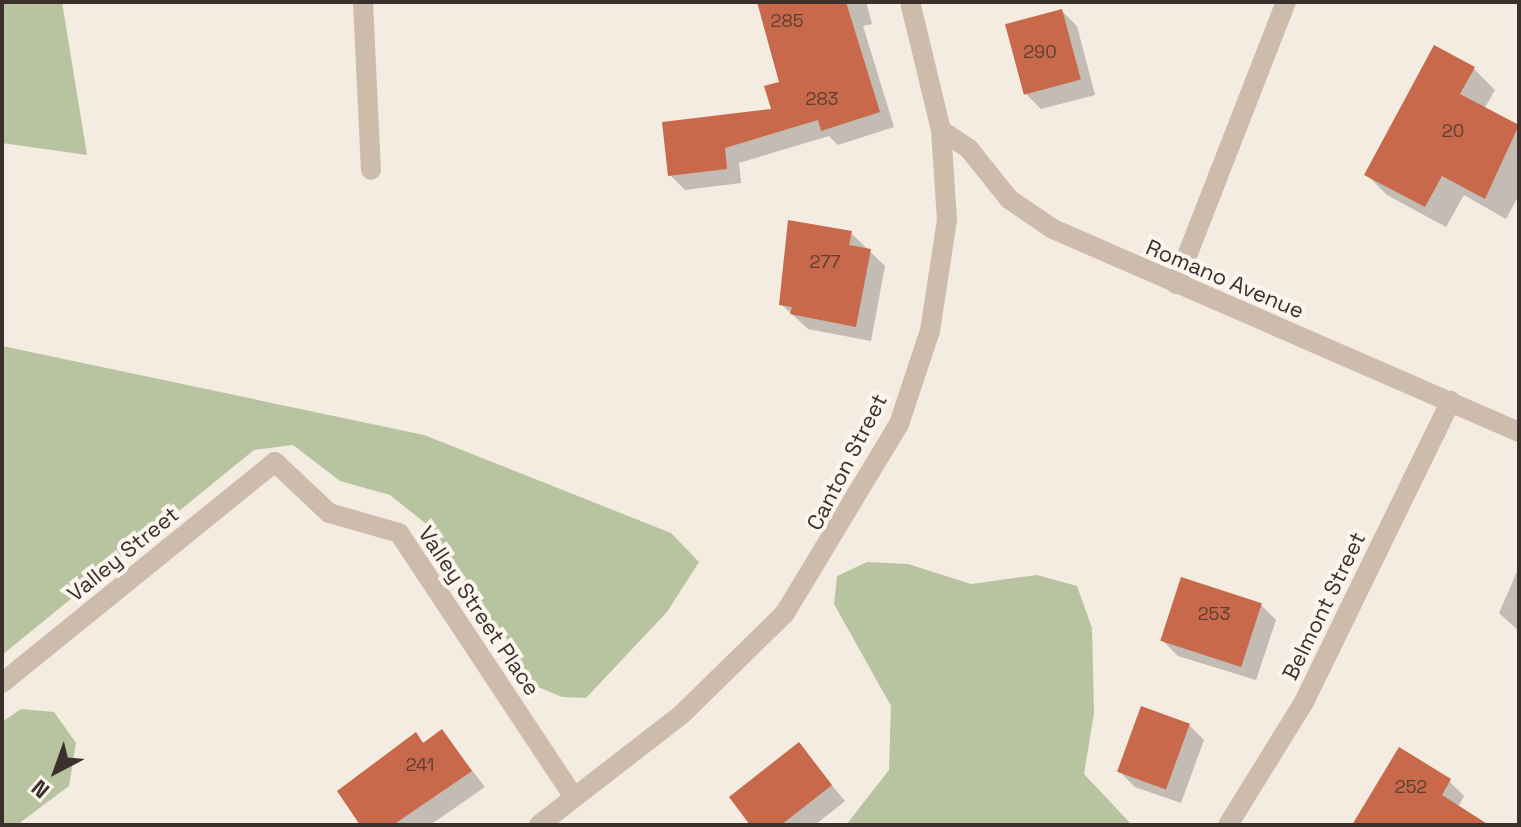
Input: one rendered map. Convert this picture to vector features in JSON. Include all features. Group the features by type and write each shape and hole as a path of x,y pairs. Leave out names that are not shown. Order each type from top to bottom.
{"street":[{"path":"363,2 371,170"},
{"name":"Canton Street","path":"539,825 682,714 785,613 865,490 899,424 930,331 947,220 941,130 910,2"},
{"path":"1176,284 1286,2"},
{"name":"Romano Avenue","path":"941,130 969,149 1009,199 1053,229 1519,432"},
{"name":"Belmont Street","path":"1228,825 1304,702 1451,401"},
{"name":"Valley Street Place","path":"275,462 329,513 399,533 574,797"},
{"name":"Valley Street","path":"2,683 275,462"}],"green space":[{"path":"2,2 62,2 87,155 2,143"},
{"path":"2,346 424,435 671,533 699,562 667,612 586,698 562,697 531,684 430,527 390,495 340,481 293,445 254,450 2,655"},
{"path":"867,562 908,564 971,584 1037,575 1077,586 1092,628 1094,713 1084,774 1132,825 846,825 889,770 891,706 834,604 837,576"},
{"path":"21,709 54,712 76,743 69,786 17,825 2,825 2,722"}],"building":[{"path":"757,2 846,2 880,112 821,131 818,120 725,148 727,169 668,176 662,122 771,109 764,86 779,82"},
{"path":"1062,9 1081,80 1024,95 1005,24"},
{"path":"1434,45 1475,67 1460,94 1519,125 1485,199 1442,176 1425,207 1364,175"},
{"path":"788,220 852,231 849,245 871,249 856,327 790,314 792,307 779,305"},
{"path":"1181,577 1262,603 1241,667 1160,641"},
{"path":"1141,706 1190,724 1166,790 1117,772"},
{"path":"442,729 472,771 393,825 360,825 337,791 416,732 423,743"},
{"path":"799,742 832,785 781,825 750,825 729,797"},
{"path":"1399,747 1451,779 1442,795 1489,825 1352,825"}]}
